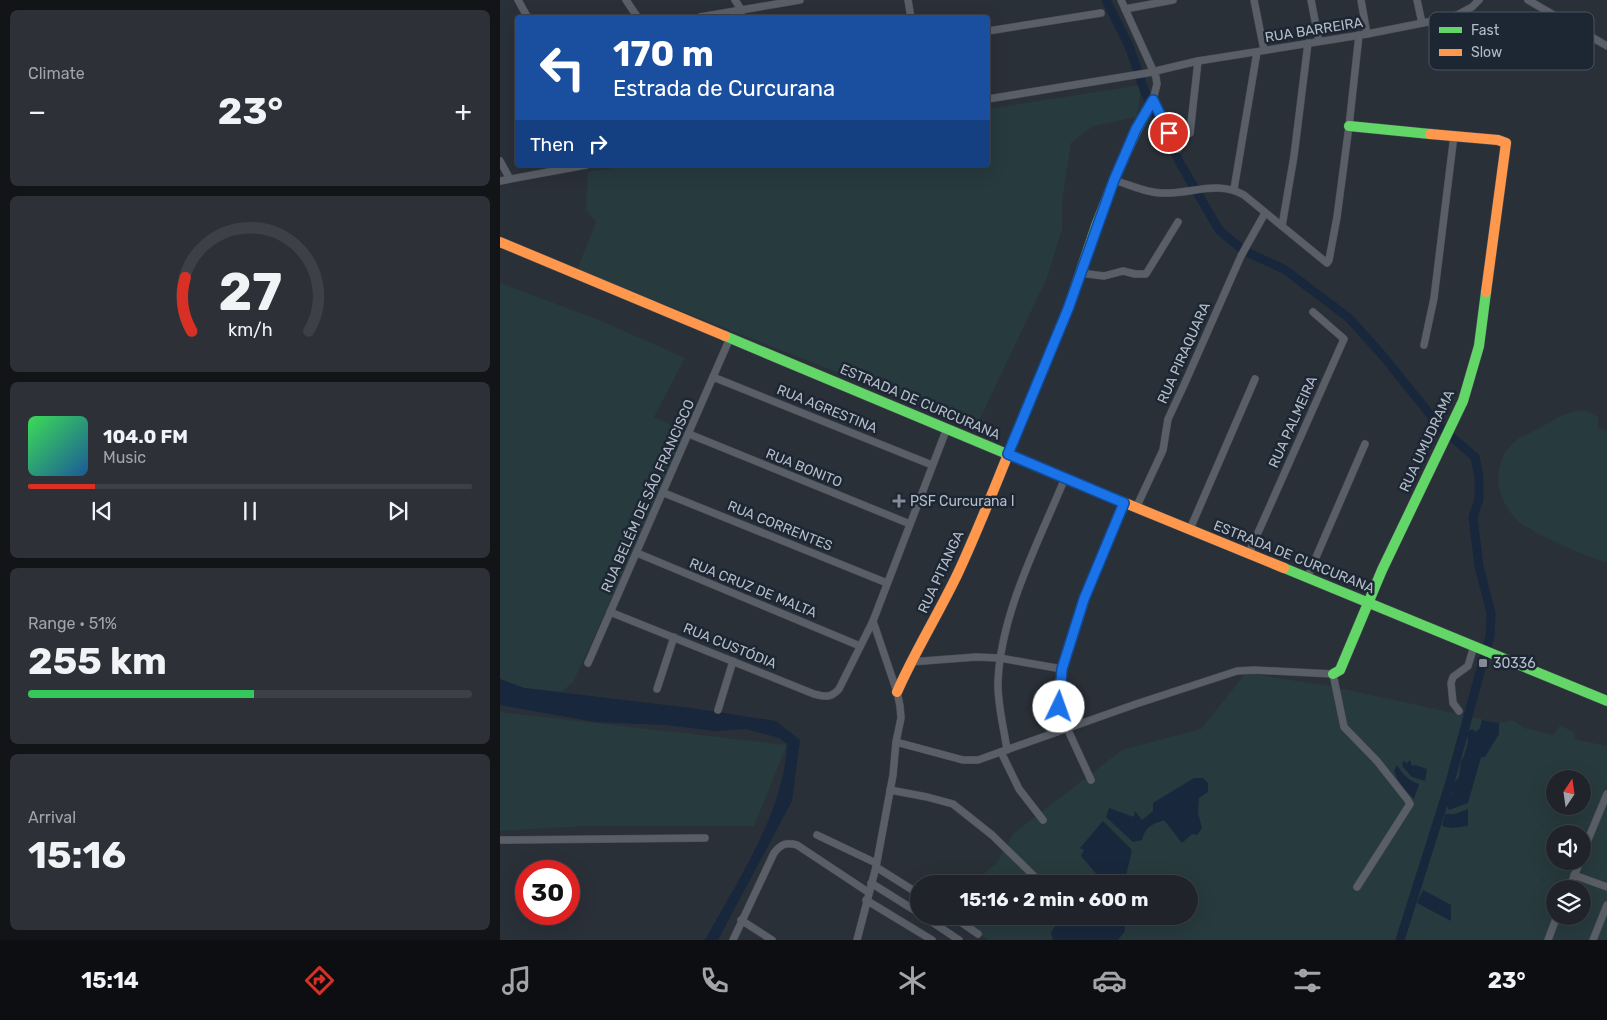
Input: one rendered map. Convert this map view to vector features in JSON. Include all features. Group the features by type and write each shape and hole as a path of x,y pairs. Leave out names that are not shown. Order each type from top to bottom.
{"street":[{"path":"518,0 526,15"},
{"path":"626,0 636,15"},
{"path":"735,0 742,11"},
{"path":"714,15 800,0"},
{"path":"908,0 910,15"},
{"path":"1121,0 1150,72 1157,84 1153,100 1178,149"},
{"path":"1125,9 1173,0"},
{"path":"1234,189 1261,51 1254,0"},
{"path":"1311,0 1319,41"},
{"path":"1361,0 1367,34"},
{"path":"1418,0 1422,23"},
{"name":"RUA BARREIRA","path":"1462,12 1479,0"},
{"path":"1528,0 1549,12"},
{"path":"990,32 1101,13"},
{"name":"RUA BARREIRA","path":"990,99 1135,75 1198,61 1367,34 1429,22"},
{"path":"1114,180 1161,193 1201,188 1234,189 1244,195 1327,263 1337,217 1359,35"},
{"path":"1594,38 1607,46"},
{"path":"1282,226 1294,156 1308,43"},
{"path":"1190,133 1198,61"},
{"name":"RUA PITANGA","path":"897,692 910,662 939,612 1008,454 1068,309 1114,180 1136,129 1153,100"},
{"path":"1349,126 1454,135 1434,298 1424,345"},
{"name":"RUA UMUDRAMA","path":"1333,674 1340,670 1368,601 1430,467 1452,428 1469,382 1479,346 1506,144 1498,140 1454,135"},
{"path":"500,161 510,179"},
{"path":"500,181 575,167"},
{"name":"RUA PIRAQUARA","path":"1136,508 1163,450 1168,419 1241,256 1265,213"},
{"path":"1080,273 1104,276 1123,271 1146,274 1178,222"},
{"name":"ESTRADA DE CURCURANA","path":"500,242 1136,508 1368,601 1607,701"},
{"name":"RUA PALMEIRA","path":"1249,553 1344,339 1314,312"},
{"name":"RUA BELÉM DE SÃO FRANCISCO","path":"588,663 664,493 730,338"},
{"name":"RUA AGRESTINA","path":"713,377 932,465"},
{"path":"1190,530 1255,379"},
{"path":"860,646 873,621 947,428"},
{"name":"RUA BONITO","path":"689,434 910,524"},
{"path":"1307,578 1365,444"},
{"path":"1043,820 1019,788 1004,751 998,683 1000,658 1017,594 1065,478"},
{"name":"RUA CORRENTES","path":"664,493 888,583"},
{"path":"1090,780 1059,717 1058,697 1062,669 1084,599 1124,503"},
{"name":"RUA CRUZ DE MALTA","path":"636,554 860,646"},
{"name":"RUA CUSTÓDIA","path":"610,612 824,697 833,696 839,689 860,646"},
{"path":"858,940 866,900 876,865 901,718 897,692 873,621"},
{"path":"656,689 674,637"},
{"path":"1459,711 1453,703 1451,683 1453,677 1468,666 1476,647"},
{"path":"910,662 1000,658 1062,669"},
{"path":"718,710 733,661"},
{"path":"896,742 964,760 978,760 1237,671 1254,670 1333,674 1344,726 1377,761 1410,804 1356,887"},
{"path":"890,790 952,804 992,835 1033,875"},
{"path":"1591,832 1607,794"},
{"path":"817,835 876,865 910,888"},
{"path":"500,840 705,838"},
{"path":"733,940 774,853 780,846 788,843 797,845 868,892"},
{"path":"1572,880 1576,870"},
{"path":"1574,875 1607,888"},
{"path":"871,883 910,907"},
{"path":"866,900 932,940"},
{"path":"1593,940 1607,905"},
{"path":"741,920 772,940"},
{"path":"937,925 959,940"},
{"path":"965,925 978,934"},
{"path":"1548,940 1554,925"}],"green space":[{"path":"1141,85 1137,117 1093,126 1071,143 1062,201 1062,229 1047,278 976,427 577,270 596,222 586,210 588,172 619,167 990,167 990,109"},
{"path":"500,283 599,320 685,358 654,417 689,434 573,682 561,692 524,688 500,679"},
{"path":"1584,410 1598,417 1598,428 1607,430 1607,563 1580,553 1520,523 1505,503 1499,483 1501,462 1513,443 1522,436 1560,416"},
{"path":"1246,673 1330,686 1499,723 1513,720 1524,728 1554,735 1560,725 1575,733 1574,739 1607,746 1607,940 988,940 969,925 1198,925 1198,875 982,875 996,864 1014,833 1122,750 1201,729"},
{"path":"500,712 787,745 754,826 587,826 500,831"}],"water":[{"path":"500,679 524,688 691,708 776,721 800,740 792,801 718,940 705,940 757,846 768,821 784,770 787,744 779,738 746,729 715,731 666,725 595,722 500,705"},
{"path":"1482,720 1499,723 1499,734 1485,757 1481,757 1468,803 1449,810 1446,804 1452,793 1451,786 1459,777 1461,761 1468,742 1467,732 1472,729 1476,732 1480,728"},
{"path":"1410,760 1412,766 1415,765 1427,769 1425,781 1412,777 1402,766 1403,761 1407,763"},
{"path":"1397,765 1406,777 1419,784 1414,799 1402,786 1394,771"},
{"path":"1194,778 1203,778 1208,783 1208,792 1199,798 1198,813 1202,828 1197,835 1192,834 1182,843 1164,820 1150,827 1145,832 1142,840 1133,842 1106,817 1109,808 1134,817 1135,811 1142,820 1153,811 1153,803"},
{"path":"1468,809 1468,826 1451,828 1442,826 1445,814 1455,814"},
{"path":"1103,821 1132,850 1126,875 1097,875 1081,856 1084,850 1080,848"},
{"path":"1423,890 1451,905 1451,921 1417,903"},
{"path":"1056,925 1124,925 1125,931 1118,940 1053,940 1051,932"}],"waterway":[{"path":"1106,0 1129,46 1145,92 1180,163 1219,230 1244,251 1284,269 1349,318 1383,356 1441,428 1475,457 1479,477 1479,499 1473,517 1479,566 1491,613 1490,636 1450,782 1400,940"}],"traffic: fast":[{"path":"1032,396 1068,309 1096,226 1114,180 1137,129 1153,100"},
{"path":"1349,126 1430,134"},
{"path":"1333,674 1340,670 1382,570 1463,401 1479,346 1486,292"},
{"path":"725,336 1086,487"},
{"path":"1284,568 1607,701"}],"traffic: slow":[{"path":"1430,134 1498,140 1506,143 1486,292"},
{"path":"500,242 725,336"},
{"path":"897,692 958,573 1032,396"},
{"path":"1086,487 1284,568"}],"place":[{"name":"PSF Curcurana I","path":"899,501"},
{"name":"30336","path":"1483,663"}],"route":[{"path":"1059,707 1058,697 1062,669 1084,599 1124,503 1008,454 1068,309 1096,226 1114,180 1136,129 1153,100 1169,133"}]}
